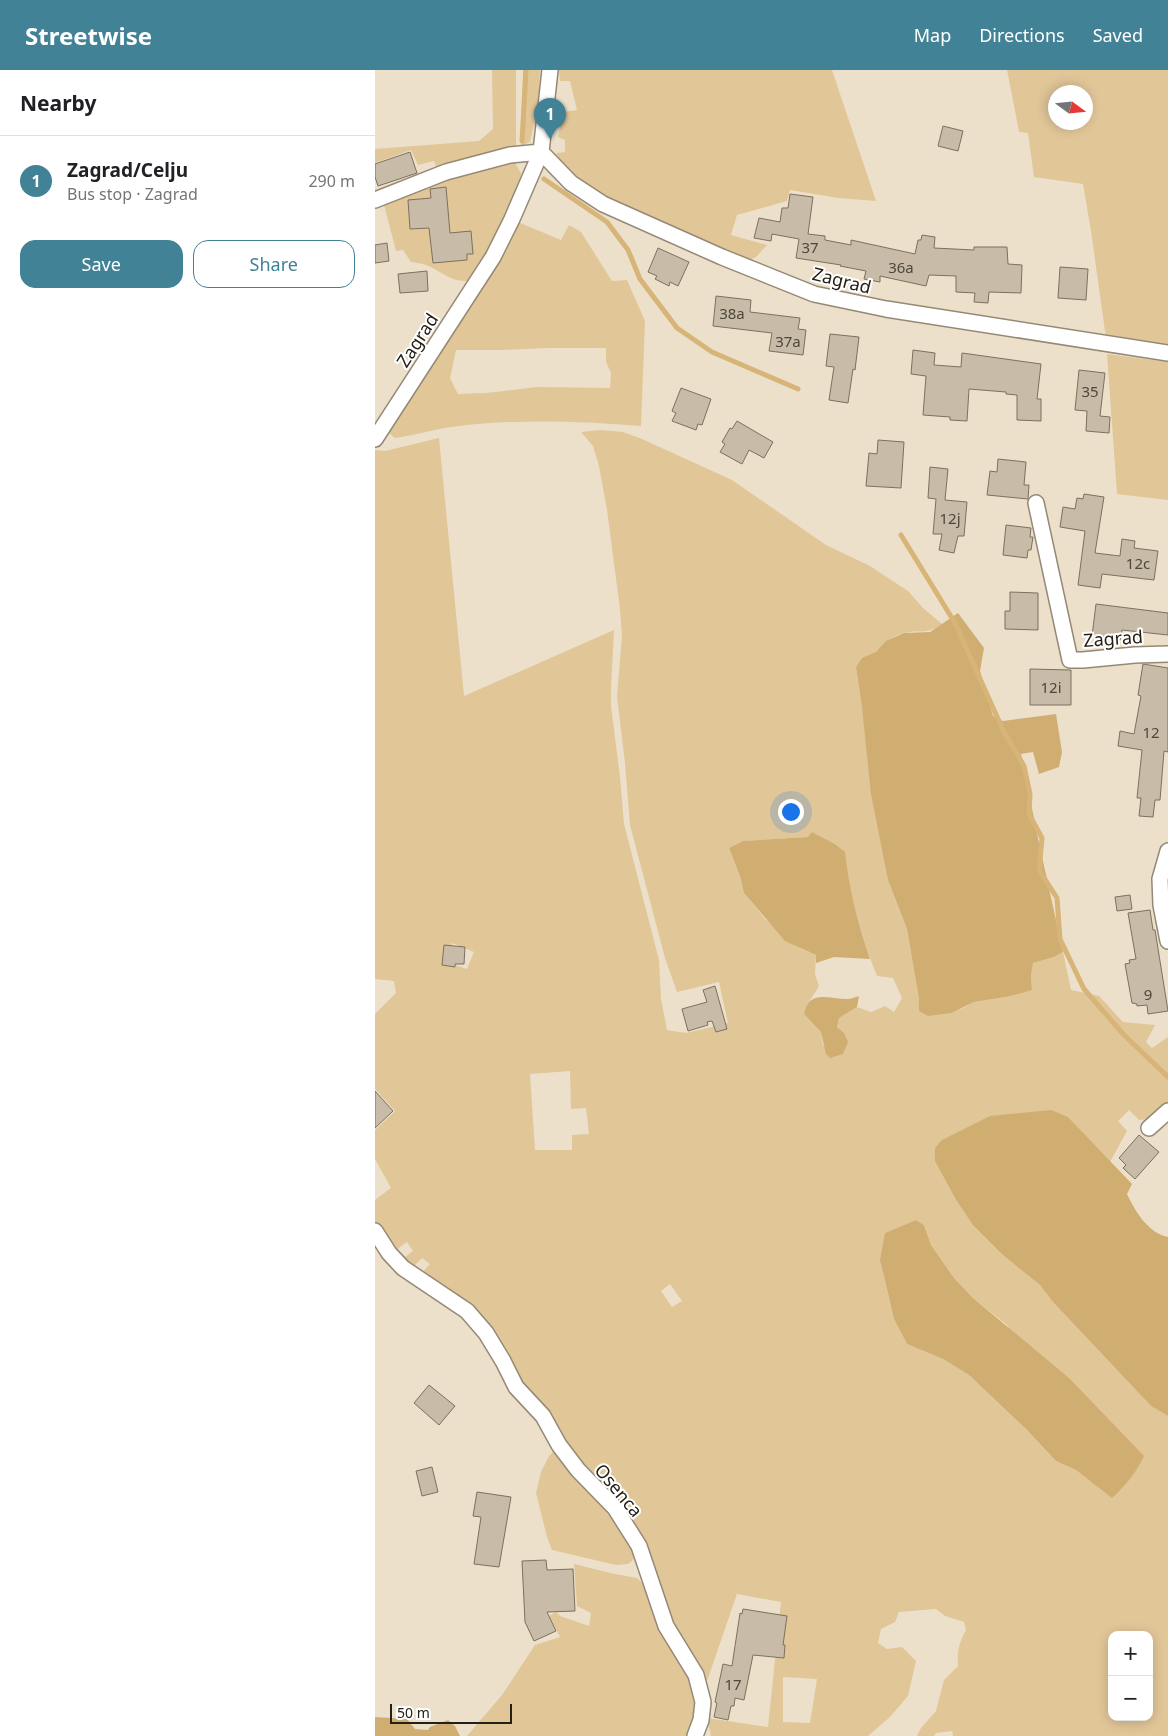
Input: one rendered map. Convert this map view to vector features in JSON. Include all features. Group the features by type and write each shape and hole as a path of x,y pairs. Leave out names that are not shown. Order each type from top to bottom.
{"street":[{"name":"Zagrad","path":"375,439 493,257 512,219 541,152 550,70"},
{"name":"Zagrad","path":"541,152 571,183 603,204 723,257 814,294 886,309 1168,353"},
{"path":"375,200 446,172 510,155 541,152"},
{"name":"Zagrad","path":"1036,504 1070,660 1168,654"},
{"path":"1168,851 1160,879 1161,905 1168,941"},
{"path":"1149,1128 1168,1111"},
{"name":"Osenca","path":"375,1231 389,1253 403,1268 467,1311 486,1333 516,1387 543,1416 559,1445 578,1470 615,1508 639,1546 666,1626 696,1675 703,1702 701,1720 695,1736"}],"shaded area":[{"path":"492,70 516,70 516,146 499,149 438,171 434,161 418,165 411,150 375,163 375,149 479,141 493,129"},
{"path":"523,70 540,70 538,105 530,142 521,146"},
{"path":"559,70 832,70 876,201 838,198 790,190 787,201 737,215 731,235 767,245 756,257 747,261 599,193 568,174 556,153 565,152 565,140 558,137 563,112 577,110 570,81 560,81"},
{"path":"1007,70 1168,70 1168,348 1106,338 1083,184 1034,177 1028,133 1019,132"},
{"path":"496,163 515,163 521,173 519,185 515,199 501,228 470,281 456,280 424,264 411,262 403,250 396,251 383,201 407,190"},
{"path":"518,222 561,240 569,225 581,232 612,281 627,280 645,321 641,426 573,422 504,422 451,427 395,438 388,432 480,290","holes":["606,348 606,362 611,373 610,388 537,387 458,394 450,378 456,350"]},
{"path":"1107,354 1168,362 1168,500 1117,494"},
{"path":"602,430 623,432 732,480 826,545 870,566 908,591 923,608 942,624 931,630 895,636 856,667 888,880 907,929 919,999 919,1011 961,1009 974,1002 1011,996 1032,989 1031,975 1033,963 1054,957 1063,952 1071,990 1099,996 1123,1022 1155,1025 1146,1042 1152,1048 1168,1037 1168,1102 1149,1119 1139,1120 1129,1110 1118,1121 1127,1131 1110,1162 1068,1117 935,1148 935,1160 955,1198 1004,1256 1040,1285 1053,1302 1151,1406 1168,1416 1168,1736 953,1736 952,1731 936,1733 934,1736 917,1736 921,1728 936,1711 944,1680 958,1666 959,1647 966,1630 964,1622 945,1616 936,1609 899,1612 895,1622 881,1629 878,1643 887,1649 902,1647 916,1661 908,1696 890,1717 868,1736 711,1736 707,1718 768,1727 781,1602 737,1594 707,1681 701,1681 677,1637 648,1564 523,1390 504,1351 420,1275 430,1264 422,1258 410,1270 401,1260 413,1251 407,1242 392,1253 375,1225 375,1200 391,1188 375,1159 375,1130 395,1111 375,1089 375,1014 396,993 394,981 375,979 375,450 385,451 439,438 464,696 614,630 611,706 624,824 659,960 661,999 667,1030 686,1033 728,1023 719,982 677,992 665,958 630,825 617,697 622,635 620,609 607,510 599,466 593,446 581,432","holes":["812,832 835,844 844,852 857,916 877,976 893,978 902,998 894,1012 885,1006 871,1012 857,1007 839,1018 837,1027 844,1033 823,1045 821,1032 804,1014 808,1003 819,986 815,974 816,955 802,949 765,919 744,893 740,876 729,848 743,841 809,837","452,943 474,952 467,969 446,962","570,1071 571,1109 586,1108 589,1134 572,1135 572,1150 535,1150 530,1074","916,1220 924,1225 931,1245 954,1278 973,1298 1007,1325 1112,1497 1076,1470 1056,1461 1027,1430 969,1375 943,1359 907,1344 894,1319 883,1272 885,1233","670,1284 682,1301 672,1307 661,1291","783,1677 817,1679 810,1723 783,1722"]},
{"path":"958,613 984,648 980,671 993,716 1003,721 1056,714 1062,752 1059,767 1039,774 1033,752 1021,754 1063,952 1054,957 1033,963 1031,975 1032,990 1011,996 974,1002 951,1013 928,1016 919,1011 919,999 907,929 888,880 871,794 856,667 862,658 876,652 886,641 904,633 930,632"},
{"path":"812,832 835,844 845,852 854,906 870,959 834,957 816,963 816,955 785,941 744,893 740,876 729,848 743,841 808,837"},
{"path":"859,996 857,1007 839,1018 837,1027 844,1033 848,1042 843,1054 830,1058 826,1054 821,1032 804,1014 807,1006 810,1001 820,997 847,999"},
{"path":"1051,1110 1068,1117 1132,1184 1127,1194 1138,1214 1154,1231 1168,1237 1168,1416 1151,1406 1053,1302 1040,1285 1004,1256 973,1225 955,1198 935,1161 935,1148 942,1140 990,1116"},
{"path":"916,1220 924,1225 931,1245 954,1278 973,1298 1069,1378 1144,1456 1138,1468 1112,1498 1076,1470 1056,1461 1027,1430 969,1375 943,1359 907,1344 894,1319 880,1260 885,1233"},
{"path":"557,1448 613,1512 636,1552 632,1561 628,1564 616,1565 552,1550 536,1493 541,1472 549,1456"},
{"path":"574,1564 637,1578 648,1589 684,1661 698,1697 691,1736 467,1736 502,1695 535,1645 560,1637 549,1616 556,1612 560,1616 589,1626 591,1613 577,1606"},
{"path":"375,1717 407,1719 415,1729 428,1730 430,1727 448,1720 455,1726 460,1736 375,1736"}],"building":[{"path":"943,126 963,131 958,151 938,146"},
{"path":"410,152 417,173 378,186 375,177 375,164"},
{"path":"446,187 450,233 471,231 473,254 467,254 467,260 433,263 429,228 410,229 408,200 431,198 430,189"},
{"path":"790,194 813,197 808,234 825,236 825,240 851,245 851,240 915,254 918,240 921,240 922,235 935,237 934,248 974,250 974,247 1007,247 1008,264 1022,265 1021,293 989,292 988,303 974,302 975,293 956,292 956,276 929,275 926,286 880,276 880,282 864,279 866,271 796,258 799,239 772,234 771,241 754,238 759,218 780,222 782,208 788,208"},
{"path":"387,243 389,261 375,263 375,245"},
{"path":"658,248 689,262 678,286 670,282 669,286 655,279 657,276 648,272"},
{"path":"1060,267 1088,269 1086,300 1058,298"},
{"path":"427,271 428,291 400,293 398,274"},
{"path":"716,296 751,300 750,312 800,318 798,329 806,330 803,355 769,351 772,333 713,326"},
{"path":"830,334 859,337 848,403 829,400 834,367 826,366"},
{"path":"913,350 935,353 934,365 961,367 962,353 1041,364 1037,399 1041,399 1041,421 1017,420 1017,395 1006,394 1006,392 969,389 967,421 950,420 950,417 923,415 926,376 911,374"},
{"path":"1079,370 1105,373 1100,416 1110,417 1109,433 1086,431 1087,411 1075,410"},
{"path":"681,388 711,399 702,425 698,424 696,430 672,421 676,413 672,411"},
{"path":"737,421 773,442 764,458 749,450 742,464 720,452 725,444 722,442 730,428 732,429"},
{"path":"878,440 904,442 901,488 866,486 869,453 877,454"},
{"path":"998,459 1026,462 1024,485 1029,485 1028,499 987,495 990,471 997,472"},
{"path":"930,467 948,469 945,500 967,502 964,536 958,536 954,553 939,550 942,534 933,534 936,499 928,498"},
{"path":"1084,494 1104,497 1095,553 1120,556 1122,539 1135,541 1134,548 1158,551 1154,580 1102,574 1100,588 1078,585 1085,531 1060,527 1063,507 1075,509 1077,498 1083,499"},
{"path":"1006,525 1031,528 1030,537 1033,537 1031,550 1028,550 1027,558 1003,555"},
{"path":"1010,592 1038,593 1038,630 1005,629 1005,611 1010,611"},
{"path":"1096,604 1168,613 1168,635 1122,630 1120,640 1092,636"},
{"path":"1143,664 1168,668 1168,752 1164,751 1160,800 1155,800 1153,817 1139,816 1141,798 1137,798 1142,750 1118,746 1120,731 1134,734 1141,696 1138,695"},
{"path":"1030,669 1071,670 1071,705 1030,705"},
{"path":"1130,895 1132,909 1117,911 1115,897"},
{"path":"1150,910 1168,1011 1148,1014 1147,1005 1137,1006 1137,1004 1132,1003 1125,964 1130,963 1129,960 1136,959 1128,913"},
{"path":"444,945 465,947 464,964 455,964 455,967 442,965"},
{"path":"715,986 727,1029 716,1032 712,1021 707,1022 708,1025 688,1031 682,1009 707,1002 703,990"},
{"path":"375,1091 393,1111 375,1128"},
{"path":"1139,1135 1159,1152 1135,1179 1123,1168 1126,1165 1119,1158"},
{"path":"429,1385 455,1406 439,1425 414,1403"},
{"path":"432,1467 438,1492 422,1496 416,1471"},
{"path":"477,1492 511,1497 499,1567 474,1564 481,1517 473,1516"},
{"path":"546,1560 547,1570 573,1569 575,1611 547,1612 556,1631 534,1641 525,1622 522,1561"},
{"path":"743,1609 787,1616 783,1645 785,1645 784,1658 753,1655 744,1700 735,1698 728,1720 714,1717 717,1703 715,1702 723,1664 732,1666 740,1613 742,1614"}],"waterway":[{"path":"522,141 526,70"},
{"path":"544,179 607,222 628,250 640,279 677,328 712,352 798,389"},
{"path":"901,535 955,623 1003,730 1024,766 1030,794 1029,814 1042,838 1039,870 1057,898 1060,939 1084,989 1124,1035 1168,1077"}],"place":[{"name":"Zagrad/Celju","path":"550,139"}]}
